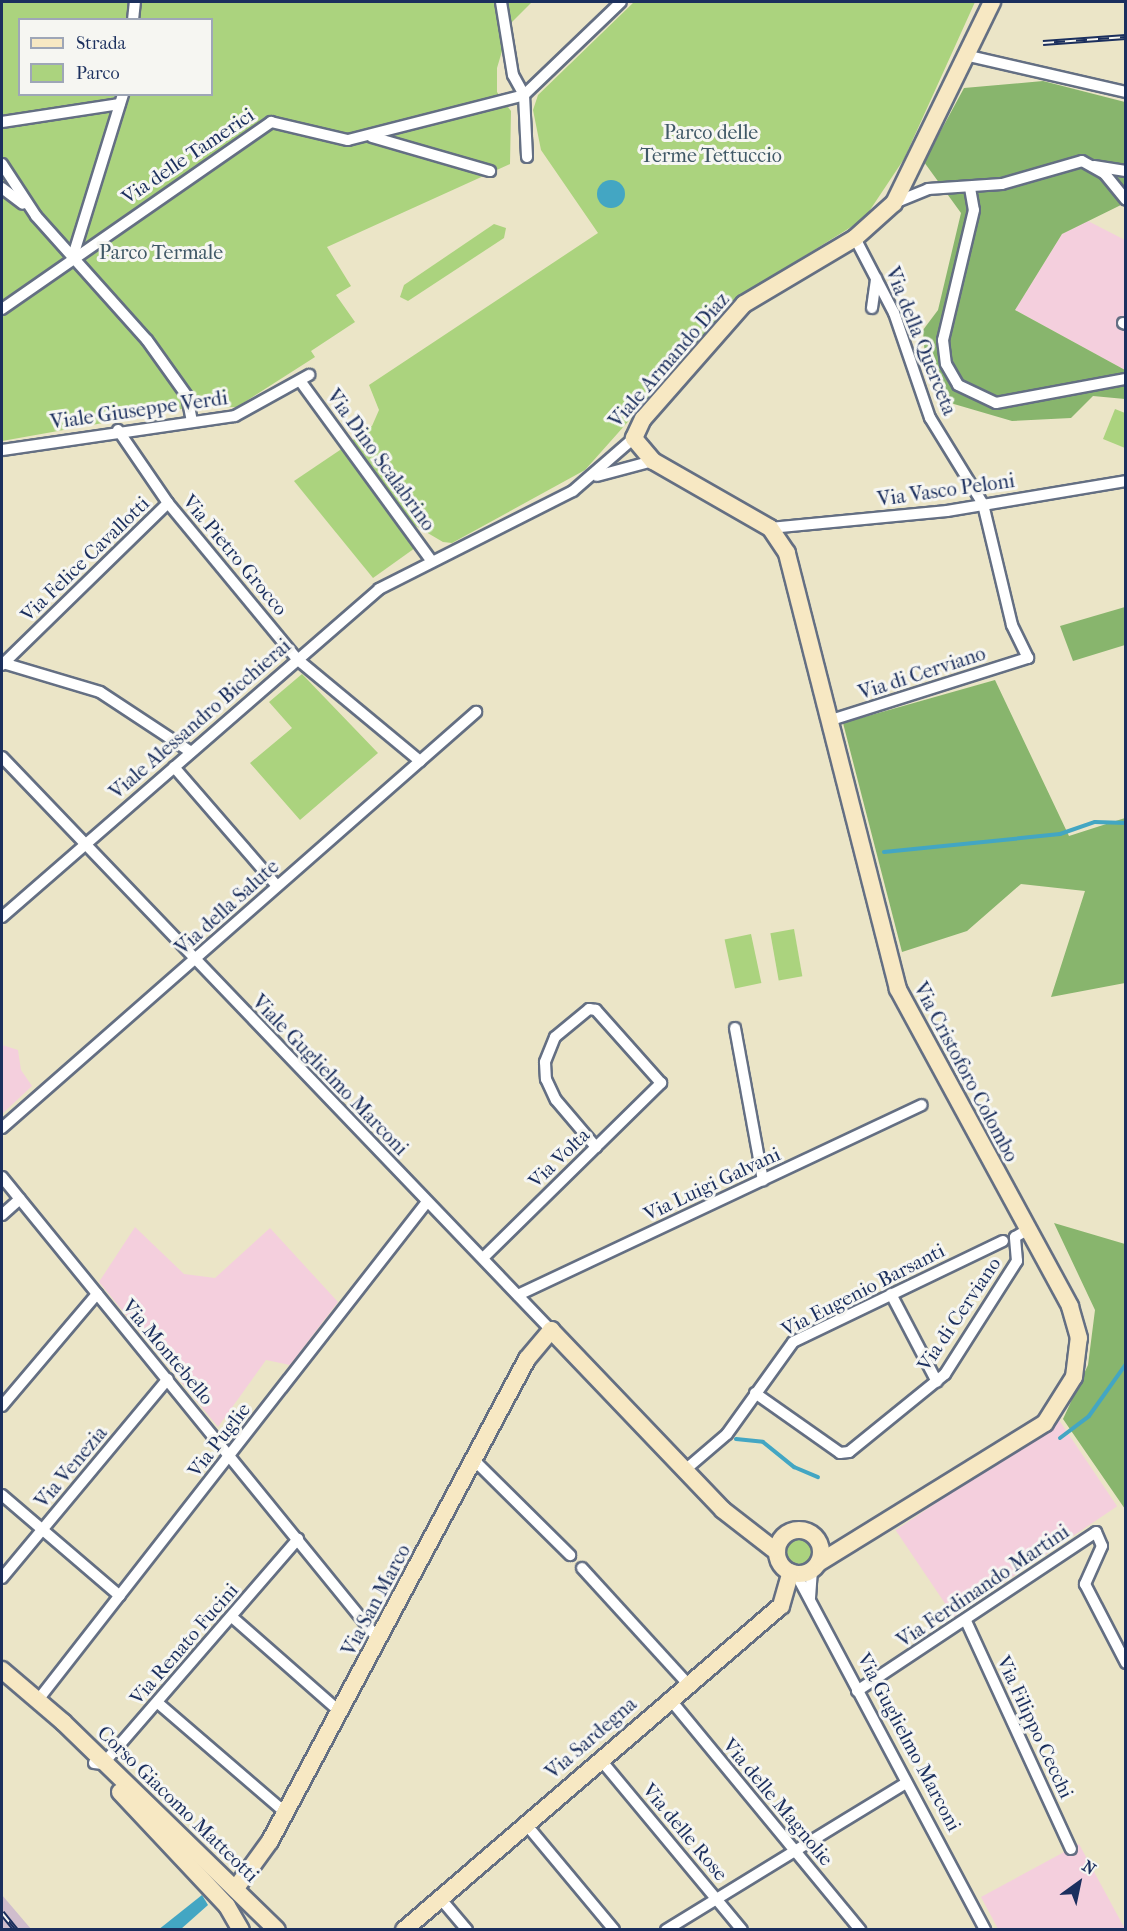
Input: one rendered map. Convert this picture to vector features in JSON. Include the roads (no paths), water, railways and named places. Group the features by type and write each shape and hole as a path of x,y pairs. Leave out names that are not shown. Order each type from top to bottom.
{"main road":[{"name":"Viale Armando Diaz","path":"634,438 643,419 744,304 855,238 894,203 969,56 992,2"},
{"path":"634,438 653,461 770,528"},
{"name":"Via Cristoforo Colombo","path":"770,528 794,573 828,721 898,988 1077,1325 1078,1364 1062,1404 1037,1430 805,1569"},
{"path":"551,1330 723,1510 777,1552 805,1569 821,1547 813,1534"},
{"name":"Via San Marco","path":"236,1888 286,1813 475,1461 527,1359 551,1330"},
{"path":"723,1510 761,1530 855,1538"},
{"path":"777,1552 790,1532"},
{"name":"Via Sardegna","path":"404,1929 669,1698 784,1603 805,1569"},
{"name":"Corso Giacomo Matteotti","path":"2,1670 43,1705 99,1763 227,1906 241,1929"},
{"name":"Corso Giacomo Matteotti","path":"99,1763 236,1888 277,1929"}],"street":[{"path":"133,18 135,2"},
{"path":"501,2 513,75 524,95 527,157"},
{"path":"524,95 621,2"},
{"path":"969,56 1125,92"},
{"name":"Via delle Tamerici","path":"2,309 73,256 271,122 348,140 372,137 524,95"},
{"path":"2,122 122,99 73,256"},
{"path":"372,137 490,171"},
{"path":"2,164 36,216"},
{"path":"894,203 938,187 970,188 1002,184 1062,164 1125,171"},
{"path":"1094,166 1125,200"},
{"path":"2,188 36,216 82,265 187,396 192,421"},
{"path":"970,188 974,210 943,340 946,364 958,386 996,403 1125,379"},
{"name":"Via della Querceta","path":"855,238 876,278 930,418 983,504 1012,625 1028,658"},
{"path":"872,308 876,278"},
{"name":"Viale Giuseppe Verdi","path":"2,450 118,430 235,416 305,378"},
{"name":"Via Dino Scalabrino","path":"305,378 431,560"},
{"name":"Via Pietro Grocco","path":"118,430 168,504 297,659 420,761"},
{"name":"Viale Armando Diaz","path":"594,477 634,438"},
{"name":"Viale Armando Diaz","path":"431,560 460,551 594,477 653,461"},
{"name":"Via Vasco Peloni","path":"770,528 983,504 1125,481"},
{"name":"Via Felice Cavallotti","path":"2,664 168,504"},
{"name":"Viale Alessandro Bicchierai","path":"2,917 379,590 431,560"},
{"name":"Via di Cerviano","path":"828,721 1028,658"},
{"path":"2,664 100,692 191,752"},
{"name":"Via della Salute","path":"2,1128 476,712"},
{"name":"Viale Guglielmo Marconi","path":"2,757 551,1330"},
{"path":"174,767 277,886"},
{"name":"Via Volta","path":"483,1258 662,1083 596,1010 589,1009 555,1037 545,1062 546,1079 556,1100 596,1147"},
{"path":"735,1028 763,1180"},
{"name":"Via Luigi Galvani","path":"519,1296 921,1105"},
{"name":"Via Montebello","path":"2,1178 378,1638"},
{"path":"2,1215 20,1199"},
{"name":"Via Puglie","path":"43,1705 120,1596 427,1202"},
{"name":"Via di Cerviano","path":"755,1393 845,1454 937,1382 1017,1261 1014,1239 1027,1230"},
{"name":"Via Eugenio Barsanti","path":"685,1470 727,1434 793,1342 1003,1241"},
{"path":"2,1406 97,1294"},
{"path":"891,1294 937,1382"},
{"name":"Via Venezia","path":"2,1578 168,1379"},
{"path":"475,1461 570,1556"},
{"path":"2,1495 120,1596"},
{"name":"Via Ferdinando Martini","path":"857,1691 966,1621 1096,1532 1102,1546 1085,1584 1125,1663"},
{"name":"Via Renato Fucini","path":"99,1763 158,1703 298,1539"},
{"path":"582,1568 687,1683"},
{"path":"805,1569 810,1598"},
{"path":"805,1569 810,1598"},
{"name":"Via Guglielmo Marconi","path":"810,1598 857,1691 985,1929"},
{"path":"232,1617 340,1712"},
{"name":"Via Filippo Cecchi","path":"966,1621 1071,1849"},
{"name":"Via delle Magnolie","path":"669,1698 860,1929"},
{"path":"158,1703 286,1813"},
{"name":"Via delle Rose","path":"600,1759 742,1929"},
{"path":"666,1929 906,1782"},
{"path":"525,1823 614,1929"},
{"path":"440,1898 467,1929"}],"water":[{"path":"611,180 621,184 625,194 621,204 611,208 601,204 597,194 601,184"},
{"path":"202,1895 208,1905 181,1929 158,1930"}],"waterway":[{"path":"884,852 1060,834 1095,822 1126,823"},
{"path":"1060,1438 1089,1416 1126,1364"},
{"path":"736,1439 763,1442 794,1467 818,1477"}],"railway":[{"path":"1043,43 1126,37"},
{"path":"2,1913 16,1930"}],"park label":[{"name":"Parco delle Terme Tettuccio","path":"711,144"},
{"name":"Parco Termale","path":"161,252"}]}
